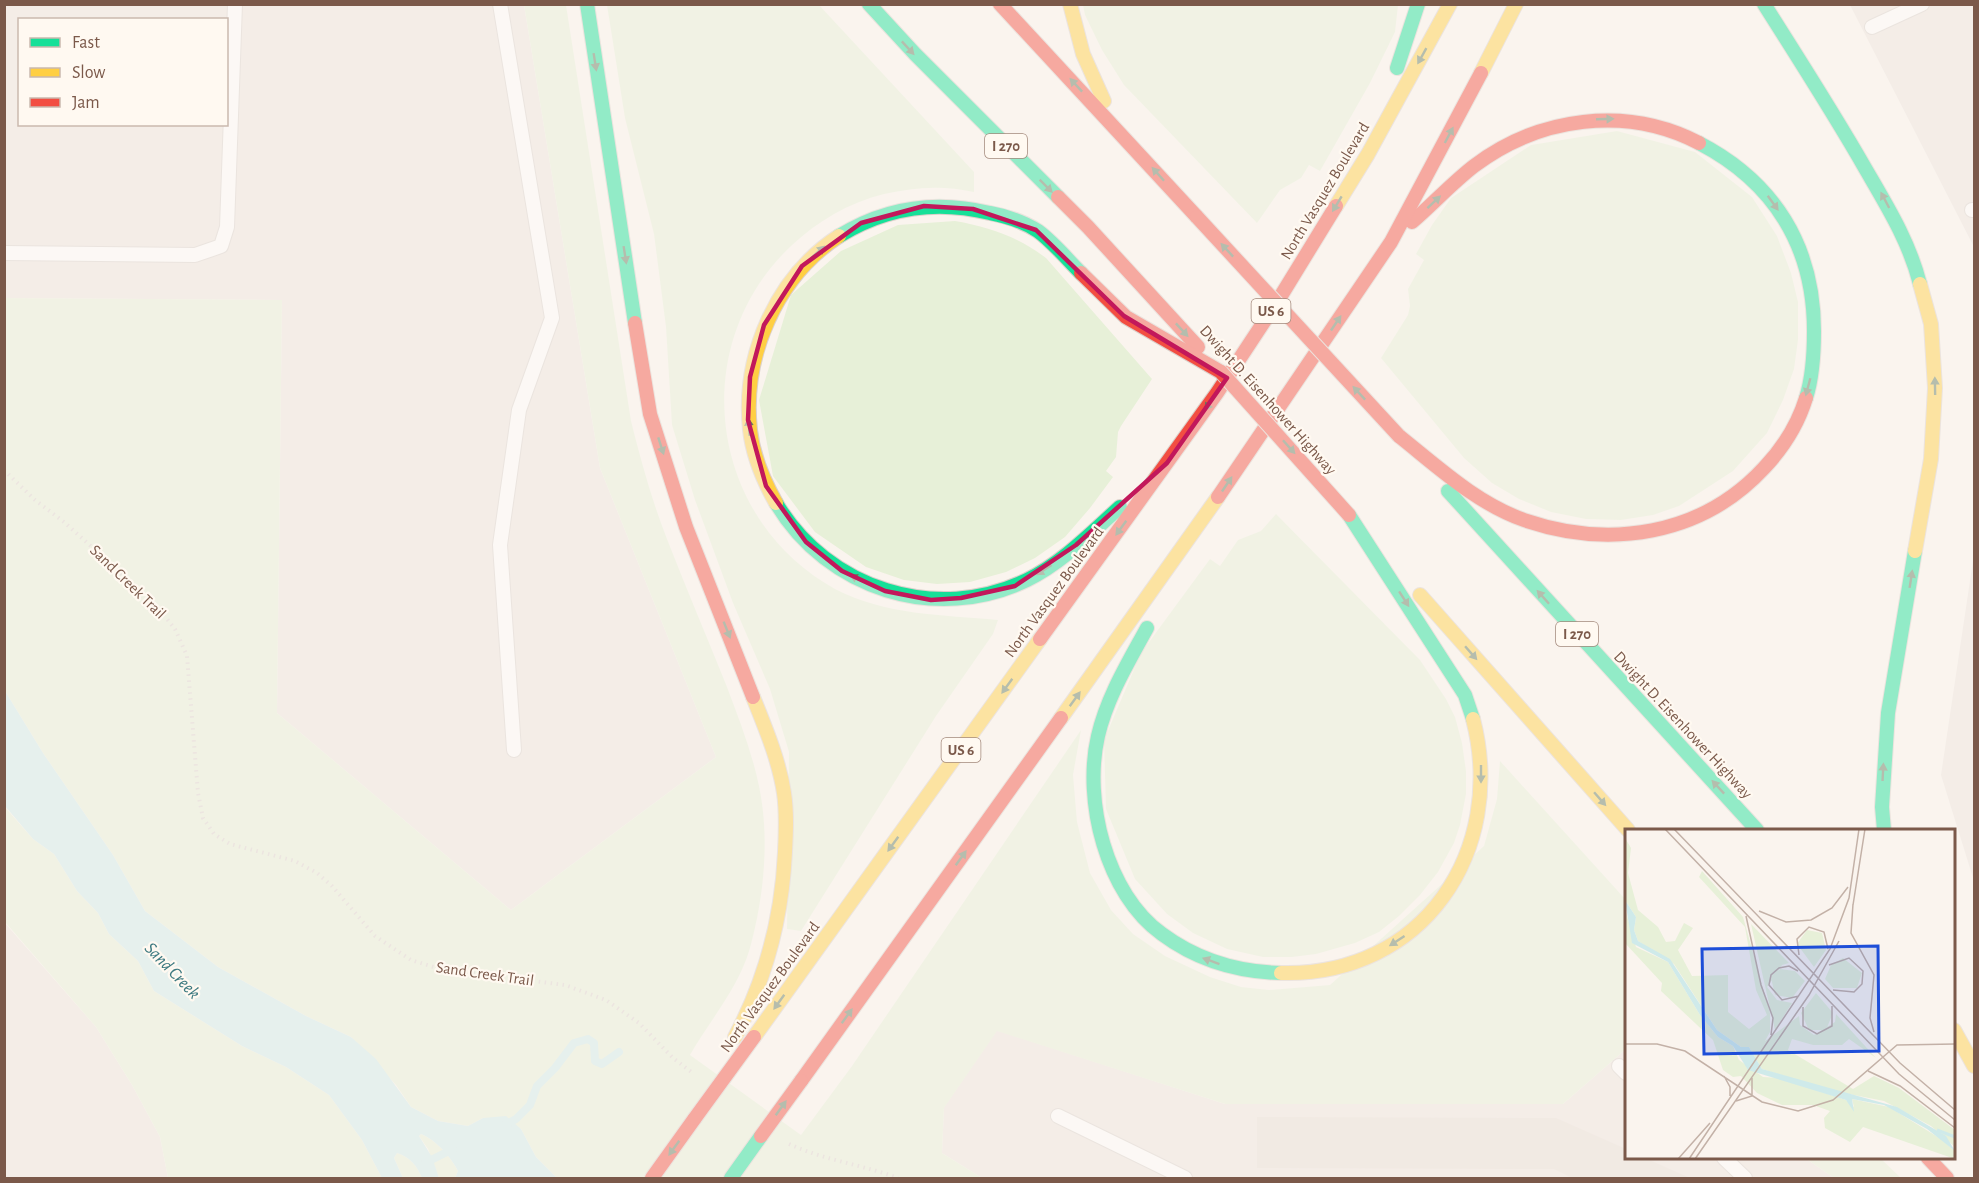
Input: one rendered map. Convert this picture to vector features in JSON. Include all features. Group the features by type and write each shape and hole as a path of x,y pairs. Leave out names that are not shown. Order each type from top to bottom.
{"highway":[{"path":"587,4 650,414 686,527 762,719 777,763 784,792 787,820 784,881 778,920 765,970 749,1011 695,1118"},
{"name":"Dwight D. Eisenhower Highway","path":"869,4 915,54 1088,227 1409,582 1626,829"},
{"name":"Dwight D. Eisenhower Highway","path":"1000,4 1399,436 1755,829"},
{"path":"1070,4 1074,28 1087,66 1116,127"},
{"path":"1368,154 1418,4"},
{"name":"North Vasquez Boulevard","path":"652,1179 1217,393 1279,299 1368,154 1450,4"},
{"path":"731,1179 1194,533 1391,242 1449,136 1516,4"},
{"path":"1764,4 1851,143 1900,228 1914,261 1931,324 1935,388 1931,459 1888,713 1882,807 1884,829"},
{"path":"1391,242 1484,159 1540,130 1562,124 1601,119 1621,119 1653,124 1711,147 1733,161 1763,188 1799,244 1811,282 1816,321 1810,386 1799,418 1775,458 1741,491 1703,515 1666,529 1621,537 1576,534 1524,520 1471,493 1399,436"},
{"path":"1167,463 1076,545 1031,578 1015,586 961,598 931,600 907,597 885,591 842,571 806,542 788,521 765,486 750,440 748,420 750,377 755,354 774,304 802,266 821,249 861,223 896,210 924,206 973,208 1036,230 1124,316 1221,372"},
{"path":"1151,620 1112,694 1105,711 1095,751 1094,797 1098,820 1108,858 1118,881 1133,903 1153,926 1179,946 1206,959 1242,970 1278,974 1301,973 1339,967 1386,948 1425,920 1449,888 1462,865 1476,825 1482,781 1481,760 1473,714 1465,695 1349,515"},
{"path":"1162,599 1194,533"},
{"path":"1955,1034 1974,1068"},
{"path":"1955,1048 1974,1068"},
{"path":"1929,1159 1947,1179"}],"lane":[{"path":"4,253 195,255 221,246 227,227 235,4"},
{"path":"500,4 552,318 519,410 500,545 514,750"},
{"path":"1872,27 1922,4"},
{"path":"1058,1116 1185,1179"},
{"path":"1725,1159 1745,1179"}],"path":[{"name":"Sand Creek Trail","path":"4,470 35,500 64,522 155,604 175,629 187,656 198,793 203,818 214,834 230,844 295,861 317,873 332,886 375,936 411,960 440,969 565,985 606,1000 639,1023 673,1058 700,1079"},
{"path":"782,1141 804,1151 879,1171 898,1179"}],"highlighted area":[{"path":"924,206 973,209 1036,230 1124,316 1227,378 1167,463 1076,545 1015,586 961,598 931,600 885,591 842,571 806,542 766,486 748,420 750,377 764,325 802,266 861,223"}],"shaded area":[{"path":"5,5 524,5 600,468 716,757 511,910 277,713 282,300 5,298"},
{"path":"1850,5 1974,5 1974,247"},
{"path":"1974,554 1974,881 1941,775"},
{"path":"4,922 96,1027 132,1085 160,1137 168,1178 5,1178"},
{"path":"997,1030 1225,1104 1563,1104 1625,1050 1625,1159 1806,1159 1834,1178 982,1178 942,1153 944,1107"}],"green space":[{"path":"524,5 566,5 631,421 647,481 662,525 745,736 756,773 762,806 764,867 759,908 750,948 731,991 690,1055 801,1135 852,1066 1081,730 1073,775 1077,822 1090,873 1111,910 1133,934 1165,956 1210,977 1241,987 1269,990 1330,985 1484,846 1497,799 1500,761 1625,899 1625,1050 1563,1104 1225,1104 997,1031 944,1108 942,1153 982,1178 557,1178 536,1157 521,1129 483,1118 468,1126 438,1121 411,1107 396,1085 351,1037 306,1016 218,967 145,911 113,855 43,753 5,691 5,298 282,300 277,713 511,910 716,757 600,468"},
{"path":"607,5 819,5 974,172 974,192 918,188 884,194 846,208 823,221 791,246 758,286 736,332 725,380 726,428 738,476 760,520 792,558 835,589 854,598 894,609 998,620 993,634 936,716 801,931 787,929 789,752 770,689 733,603 695,500 672,425 666,327 654,234 625,118"},
{"path":"1083,5 1398,5 1395,32 1370,83 1320,171 1309,165 1301,178 1280,190 1257,223 1124,85 1102,50 1085,15"},
{"path":"1617,131 1695,152 1752,197 1777,236 1791,273 1798,302 1798,340 1794,369 1783,400 1767,433 1733,471 1679,506 1653,515 1621,520 1586,519 1551,512 1519,499 1492,483 1464,458 1381,358 1408,315 1410,306 1408,289 1424,260 1416,254 1432,225 1451,198 1531,145"},
{"path":"955,221 1003,234 1025,244 1046,258 1152,379 1118,432 1116,457 1106,471 1113,477 1065,537 1035,558 1006,572 970,582 937,584 904,580 866,567 815,532 773,476 759,400 791,295 841,251 898,225"},
{"path":"1276,514 1420,660 1455,717 1466,771 1466,794 1454,843 1438,872 1420,895 1379,932 1355,943 1316,954 1292,957 1263,957 1227,949 1193,933 1167,914 1135,879 1106,809 1104,740 1141,653 1210,559 1220,566 1238,540 1261,531"},
{"path":"4,806 33,839 54,854 77,891 98,913 109,934 138,961 154,991 242,1046 286,1067 329,1095 362,1140 382,1178 168,1178 160,1137 132,1085 96,1027 5,922"},
{"path":"421,1134 443,1150 451,1160 458,1171 455,1178 439,1178 428,1149 419,1136"},
{"path":"397,1153 412,1162 422,1178 403,1178 394,1158"},
{"path":"1806,1159 1881,1159 1901,1178 1834,1178"}],"water":[{"name":"Sand Creek","path":"5,691 43,753 113,855 145,911 218,967 306,1016 351,1037 376,1059 411,1107 438,1121 468,1126 483,1118 506,1116 521,1129 536,1157 557,1178 455,1178 458,1171 451,1160 437,1145 421,1134 419,1136 432,1157 439,1178 422,1178 406,1157 397,1153 394,1158 403,1178 382,1178 362,1140 329,1095 286,1067 242,1046 154,991 138,961 109,934 98,913 77,891 54,854 33,839 5,806"}],"building":[{"path":"1257,1117 1556,1118 1625,1149 1625,1159 1647,1159 1692,1179 1574,1179 1554,1169 1257,1168"}],"waterway":[{"path":"505,1125 516,1119 530,1105 537,1086 555,1068 574,1043 588,1039 594,1043 595,1061 602,1064 619,1052"},
{"path":"425,1163 453,1149"}],"traffic: fast":[{"path":"587,4 635,323"},
{"path":"869,4 915,54 1058,197"},
{"path":"1397,68 1418,4"},
{"path":"1764,4 1889,210 1904,238 1920,284"},
{"path":"1699,143 1749,177 1785,220 1797,244 1807,271 1814,331 1813,365 1806,398"},
{"path":"839,236 875,218 912,209 931,207 970,209 996,214 1033,228 1049,240 1081,273"},
{"path":"1448,491 1756,829"},
{"path":"776,503 798,533 824,558 854,577 886,590 921,598 957,599 992,593 1040,573 1076,547 1120,507"},
{"path":"1349,515 1465,695 1473,719"},
{"path":"1884,829 1882,807 1888,713 1915,551"},
{"path":"1147,628 1107,708 1098,736 1094,761 1097,816 1103,844 1113,871 1126,895 1143,917 1175,943 1218,963 1249,970 1281,973"},
{"path":"731,1178 761,1136"}],"traffic: slow":[{"path":"1070,4 1083,54 1104,101"},
{"path":"1336,206 1368,154 1450,4"},
{"path":"1481,73 1516,4"},
{"path":"776,503 759,468 750,430 749,402 758,347 781,296 797,273 839,236"},
{"path":"1915,551 1931,459 1935,388 1931,324 1920,284"},
{"path":"1061,718 1218,497"},
{"path":"1420,595 1627,829"},
{"path":"754,1037 1040,639"},
{"path":"735,1037 755,993 770,948 780,901 785,852 786,808 782,781 753,697"},
{"path":"1281,973 1331,969 1376,954 1413,929 1443,897 1465,858 1477,815 1480,768 1473,719"},
{"path":"1955,1032 1974,1066"}],"traffic: jam":[{"path":"1000,4 1197,217"},
{"path":"1218,497 1391,242 1481,73"},
{"path":"1412,222 1458,179 1499,149 1526,136 1555,127 1583,122 1613,121 1642,124 1671,131 1699,143"},
{"path":"1058,197 1198,347"},
{"path":"1040,639 1217,393 1279,299 1336,206"},
{"path":"1197,217 1399,436"},
{"path":"1081,273 1126,317 1221,372"},
{"path":"635,323 650,414 686,527 753,697"},
{"path":"1221,372 1349,515"},
{"path":"1399,436 1458,483 1506,513 1556,529 1588,534 1621,534 1652,530 1683,522 1712,509 1739,491 1777,453 1794,427 1806,398"},
{"path":"801,1081 1061,718"},
{"path":"695,1118 754,1037"},
{"path":"761,1136 801,1081"},
{"path":"652,1178 695,1118"},
{"path":"1929,1159 1947,1178"}]}
